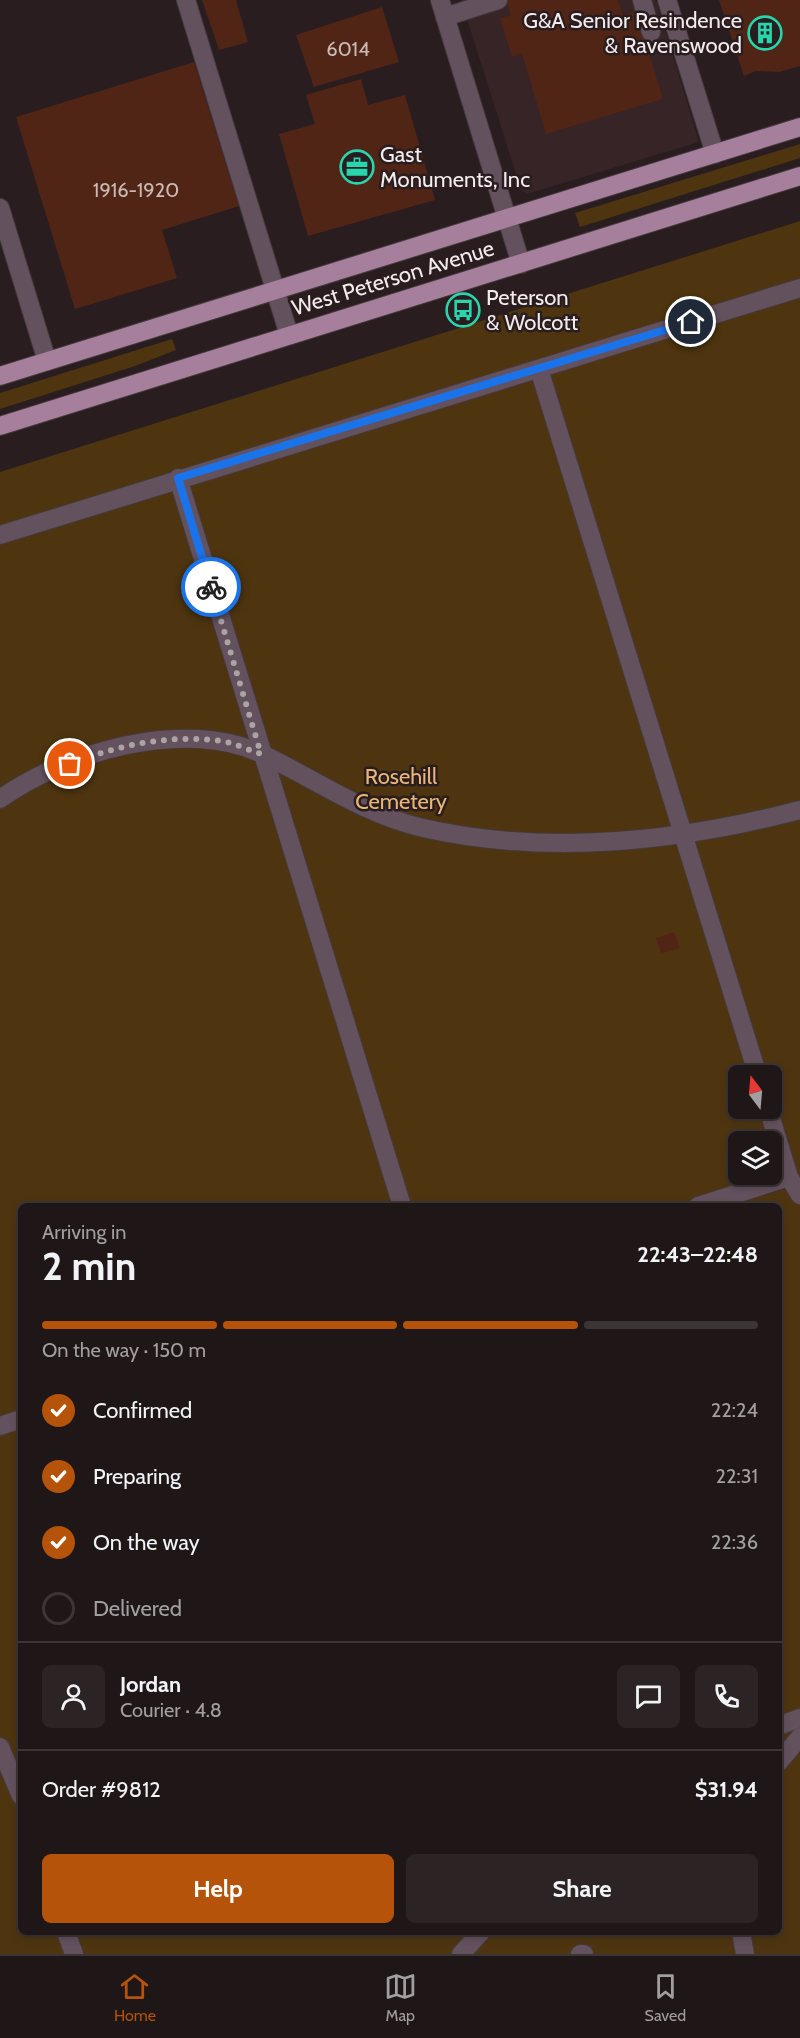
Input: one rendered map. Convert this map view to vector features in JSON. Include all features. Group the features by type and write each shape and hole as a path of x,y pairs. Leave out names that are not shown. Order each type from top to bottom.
{"main road":[{"name":"West Peterson Avenue","path":"0,376 800,127"},
{"name":"West Peterson Avenue","path":"0,426 800,176"}],"street":[{"path":"186,0 289,335"},
{"path":"498,0 442,8 521,264"},
{"path":"642,0 651,32"},
{"path":"667,0 715,154"},
{"path":"0,208 47,361"},
{"path":"0,535 178,478 800,288"},
{"path":"539,369 755,1065"},
{"path":"178,478 261,754 401,1203"},
{"path":"0,799 49,772 91,755 146,742 182,738 223,741 261,754 326,789 421,828 491,839 563,844 684,835 800,810"},
{"path":"771,1119 789,1177 800,1196"},
{"path":"707,1203 789,1177"},
{"path":"0,1426 18,1420"},
{"path":"782,1725 800,1718"},
{"path":"782,1758 800,1737"},
{"path":"0,1747 18,1789"},
{"path":"67,1935 74,1954"},
{"path":"460,1954 477,1935"},
{"path":"742,1935 745,1954"}],"shaded area":[{"path":"461,0 656,0 699,142 527,194 521,190"}],"green space":[{"path":"800,144 800,158 580,227 575,213"},
{"name":"Rosehill Cemetery","path":"800,221 800,1954 0,1954 0,472"},
{"path":"172,339 176,350 135,366 0,409 0,393"}],"building":[{"path":"202,0 236,0 248,42 219,50"},
{"path":"506,0 618,0 623,15 636,11 663,99 546,134 522,54 512,57 500,18 511,15"},
{"name":"G&A Senior Resindence & Ravenswood","path":"719,0 800,0 800,66 779,72 756,71 744,76"},
{"path":"382,7 399,62 314,87 296,35"},
{"path":"194,62 239,206 162,230 177,278 75,309 16,117"},
{"name":"Gast Monuments, Inc","path":"361,79 368,105 405,95 435,200 308,236 279,134 315,124 306,95"},
{"path":"674,932 680,948 661,953 656,938"}],"way so far":[{"path":"70,764 91,755 146,742 182,738 223,741 261,754 211,587"}],"place":[{"name":"G&A Senior Resindence & Ravenswood","path":"765,33"},
{"name":"Gast Monuments, Inc","path":"357,167"},
{"name":"Peterson & Wolcott","path":"463,310"}],"route":[{"path":"211,587 178,478 691,322"}]}
